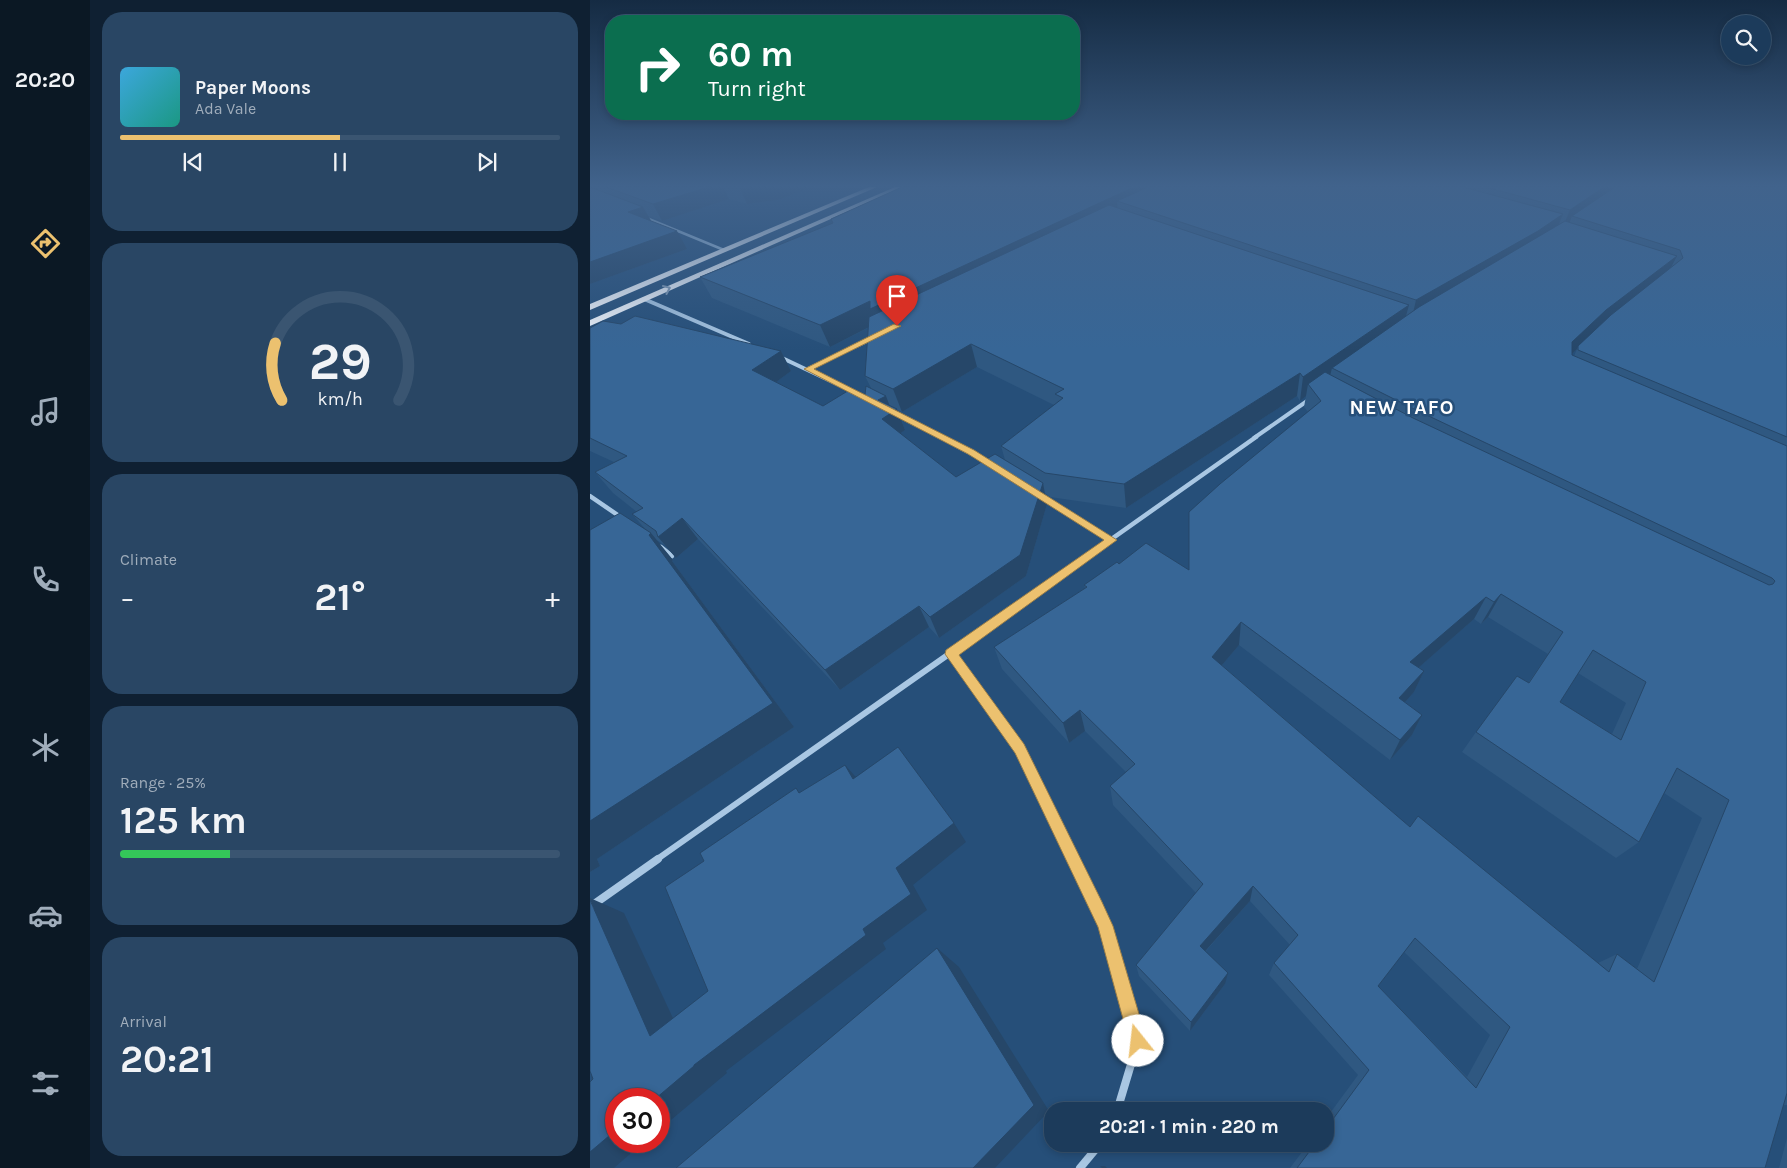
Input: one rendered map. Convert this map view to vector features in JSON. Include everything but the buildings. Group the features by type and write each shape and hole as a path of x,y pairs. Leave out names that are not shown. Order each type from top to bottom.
{"highway":[{"path":"590,307 744,242"},
{"path":"590,323 775,242"}],"street":[{"path":"703,242 724,250"},
{"path":"644,299 753,346"},
{"path":"808,369 879,334"},
{"path":"772,354 808,369 860,395"},
{"path":"590,907 951,654 1313,396"},
{"path":"894,413 971,452 996,467"},
{"path":"1037,493 1112,540"},
{"path":"590,496 625,520"},
{"path":"656,544 672,556"},
{"path":"951,654 1020,748 1105,926 1138,1041 1120,1102"},
{"path":"1080,1168 1093,1152"}],"district":[{"name":"NEW TAFO","path":"1402,407"}],"route":[{"path":"897,326 808,369 971,452 1112,540 951,654 1020,748 1105,926 1138,1041"}]}
